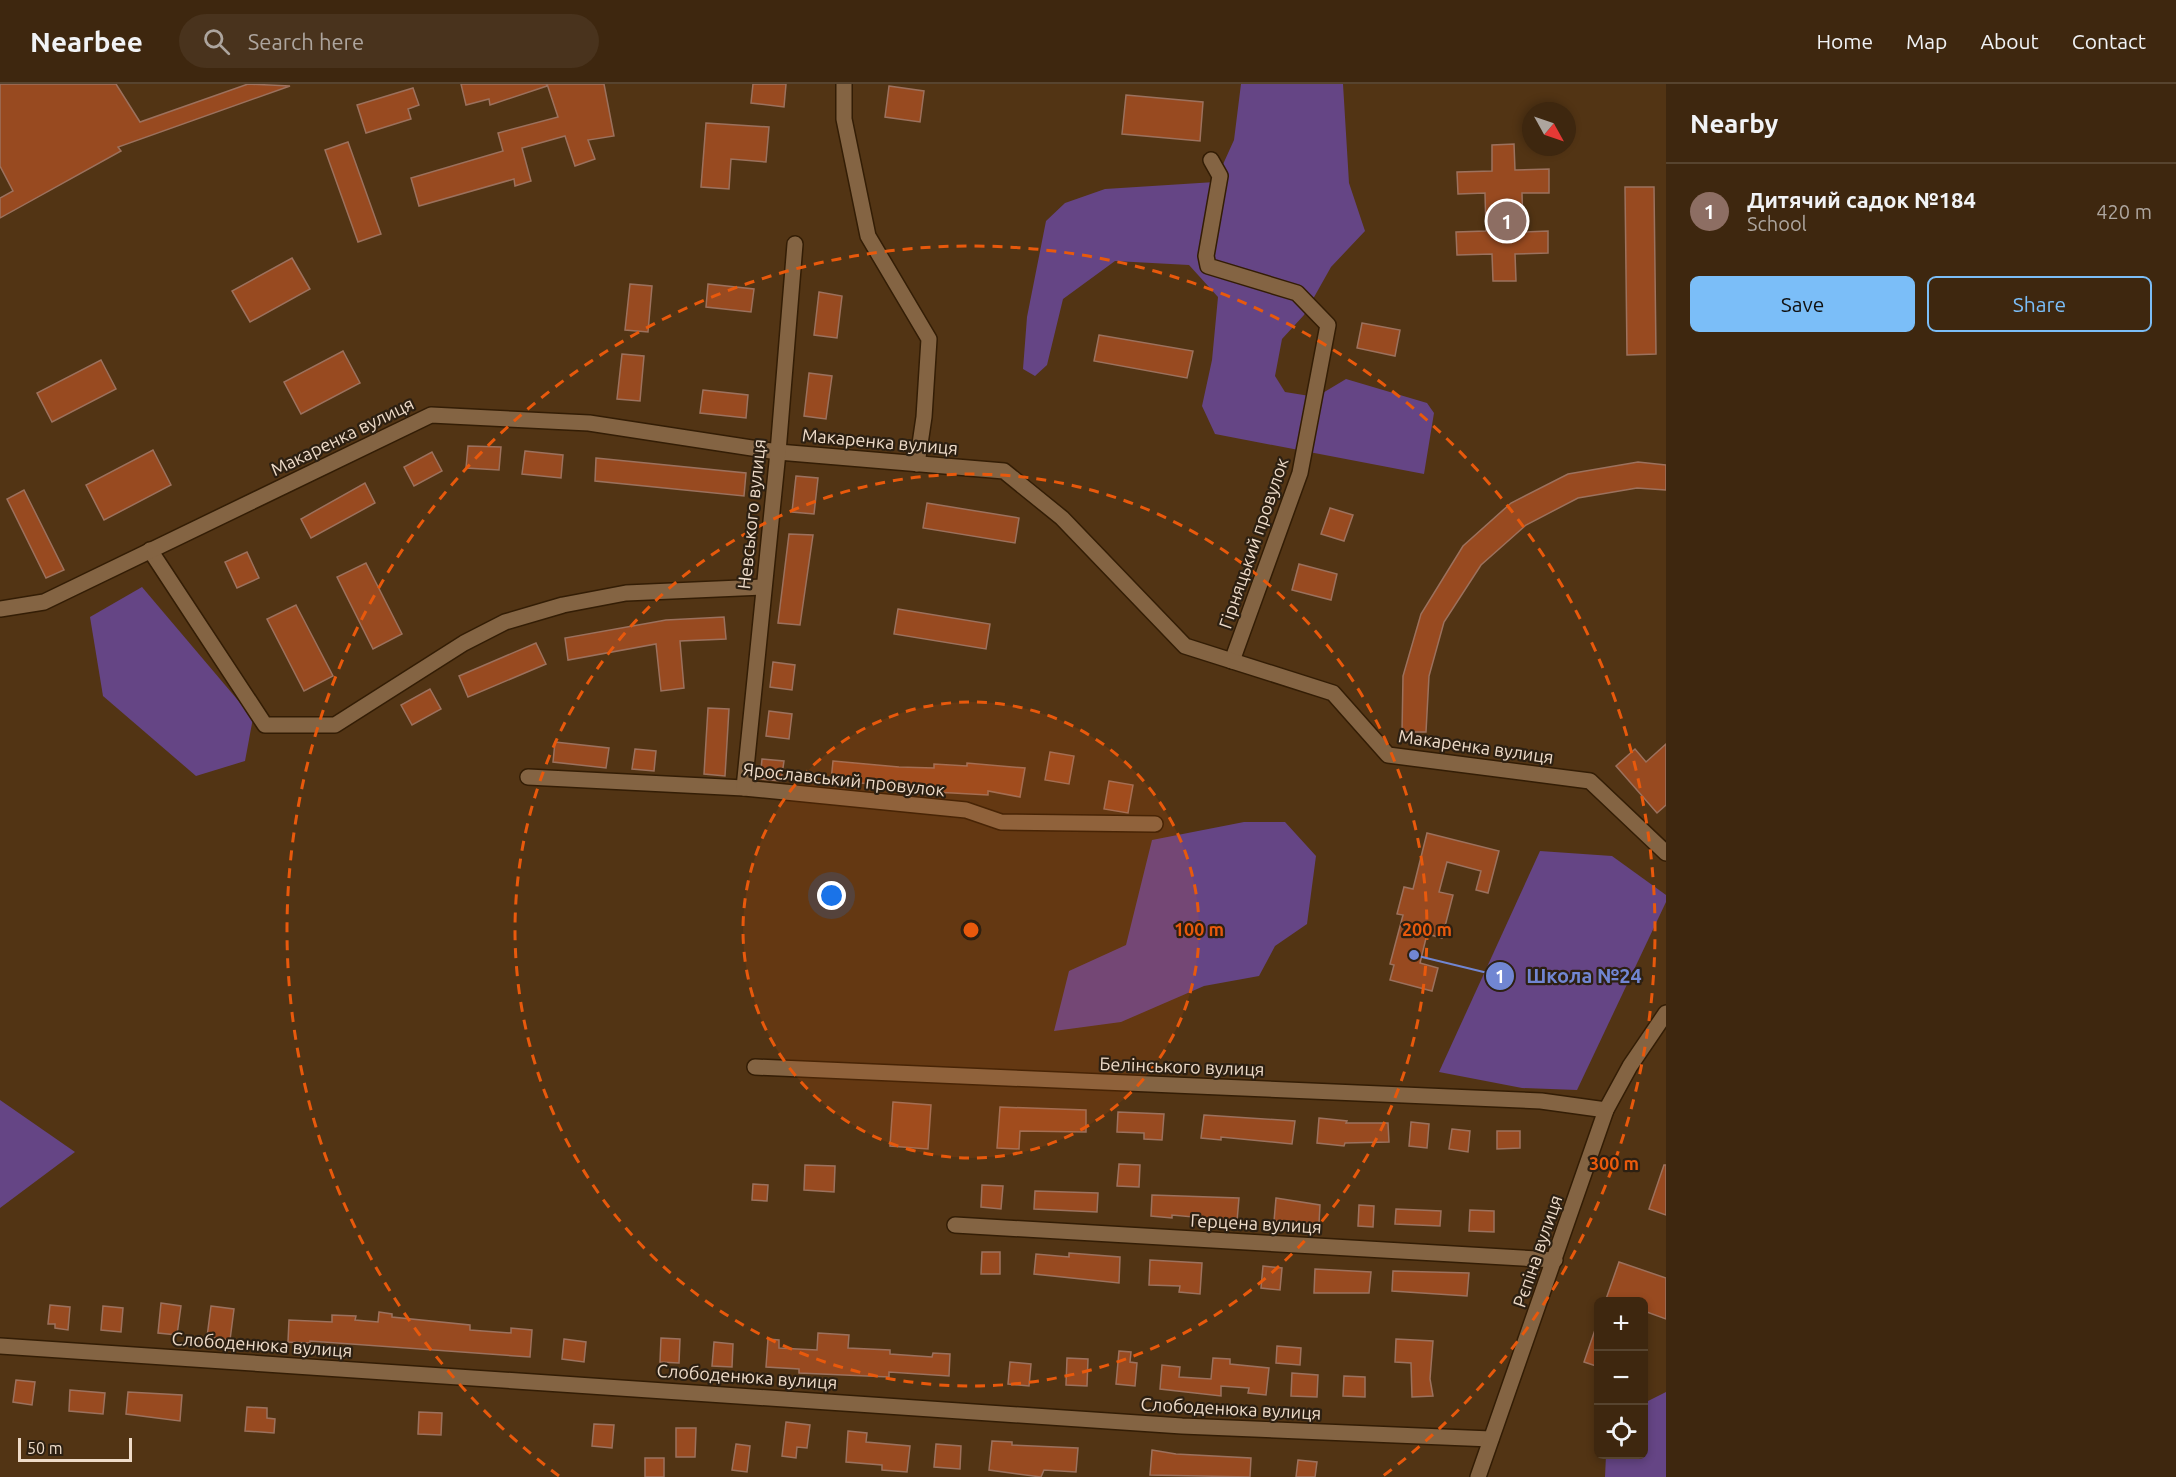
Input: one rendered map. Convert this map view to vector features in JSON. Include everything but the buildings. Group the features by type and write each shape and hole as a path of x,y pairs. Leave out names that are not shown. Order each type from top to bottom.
{"street":[{"path":"844,84 844,119 868,236 929,339 924,417 917,464"},
{"name":"Гірняцький провулок","path":"1211,160 1220,176 1206,256 1208,267 1297,293 1328,325 1300,473 1232,661"},
{"name":"Невського вулиця","path":"744,788 778,452 795,244"},
{"name":"Макаренка вулиця","path":"0,609 44,602 431,415 589,423 778,452 1004,471 1062,518 1185,646 1333,693 1388,755 1590,781 1666,853"},
{"path":"150,550 265,725 335,725 464,643 506,622 563,605 626,593 763,587"},
{"name":"Ярославський провулок","path":"528,777 744,788 966,810 1001,822 1155,824"},
{"name":"Рєпіна вулиця","path":"1478,1477 1606,1110 1630,1066 1666,1013"},
{"name":"Белінського вулиця","path":"755,1067 1530,1101 1606,1110"},
{"name":"Герцена вулиця","path":"955,1225 1555,1260"},
{"name":"Слободенюка вулиця","path":"0,1346 1182,1426 1491,1439"}],"shaded area":[{"path":"1241,84 1343,84 1349,183 1365,231 1331,267 1304,315 1282,339 1275,376 1285,392 1316,397 1346,379 1427,403 1434,413 1424,474 1215,434 1202,406 1212,360 1218,297 1189,265 1115,261 1063,299 1047,365 1035,376 1023,369 1027,317 1046,221 1065,203 1105,189 1215,182 1234,140"},
{"path":"142,587 253,718 245,761 196,776 103,696 90,617"},
{"path":"1244,822 1285,822 1316,856 1307,924 1275,946 1259,976 1204,986 1121,1022 1054,1031 1069,971 1126,945 1152,840"},
{"path":"1540,851 1612,856 1666,895 1666,902 1577,1090 1522,1088 1439,1072"},
{"path":"0,1100 75,1152 0,1208"},
{"path":"1666,1392 1666,1477 1605,1477 1606,1459 1648,1459 1648,1401"}],"place":[{"name":"Дитячий садок №184","path":"1507,221"},
{"name":"Школа №24","path":"1414,955"}]}
